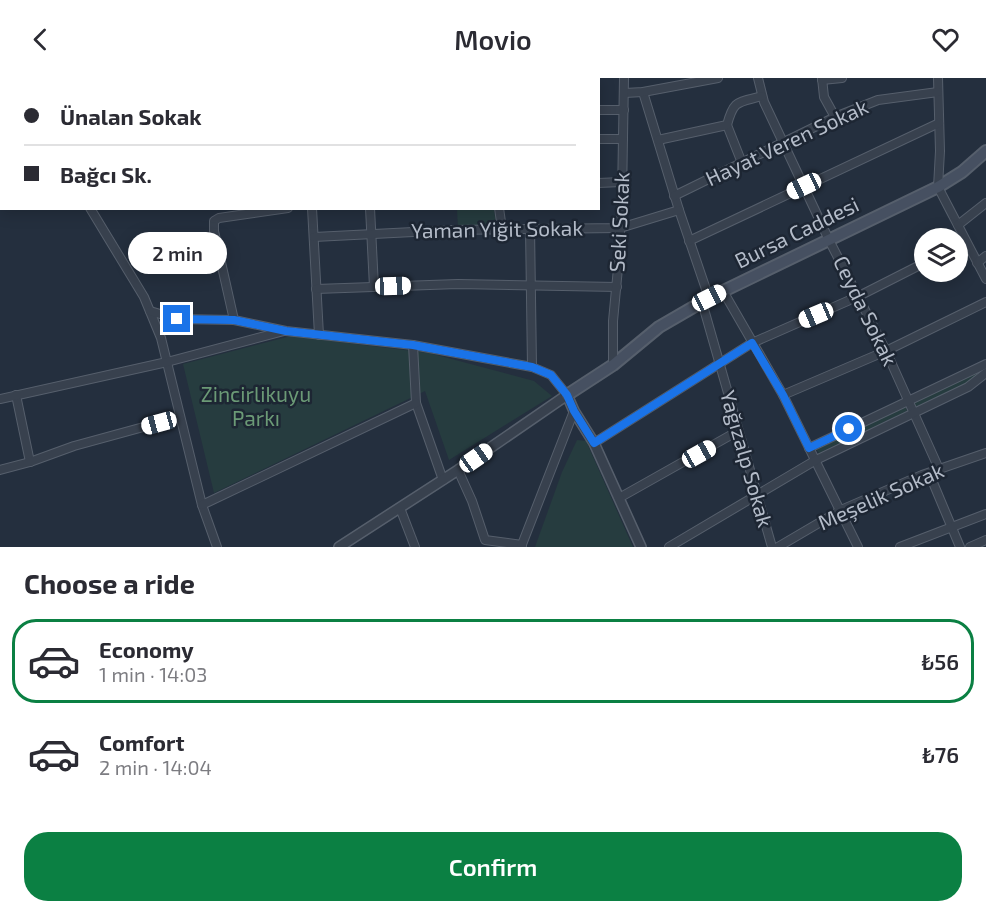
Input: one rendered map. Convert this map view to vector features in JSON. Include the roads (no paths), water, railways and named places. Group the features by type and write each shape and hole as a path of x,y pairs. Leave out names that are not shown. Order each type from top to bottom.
{"main road":[{"name":"Bursa Caddesi","path":"567,395 613,365 659,327 705,300 938,186 962,172 986,151"}],"street":[{"name":"Seki Sokak","path":"613,365 613,321 621,228 624,78"},
{"path":"625,93 643,92 718,78"},
{"name":"Ceyda Sokak","path":"758,78 762,96 829,240 886,351 939,469"},
{"path":"835,117 825,97 822,79 842,78"},
{"path":"938,78 938,186 959,228"},
{"name":"Yağızalp Sokak","path":"643,92 689,241 719,365 772,547"},
{"name":"Hayat Veren Sokak","path":"675,196 835,117 878,100 938,92"},
{"path":"742,163 727,125 732,108 736,103 762,96"},
{"path":"600,110 624,110"},
{"path":"689,241 939,123"},
{"path":"658,140 727,125"},
{"path":"600,139 622,139"},
{"path":"600,183 622,182"},
{"path":"958,225 986,203"},
{"path":"91,210 129,271 150,310 161,338 202,505 217,547"},
{"path":"234,320 214,231 214,221 219,218 274,210"},
{"path":"312,210 319,334"},
{"path":"370,210 374,287"},
{"path":"499,210 502,229"},
{"name":"Yaman Yiğit Sokak","path":"314,237 530,228 621,228 679,210"},
{"path":"530,228 532,367"},
{"path":"968,247 986,279"},
{"path":"977,263 986,256"},
{"path":"594,443 752,343 859,296 914,268"},
{"path":"316,289 531,285 616,287"},
{"path":"723,291 783,395 858,547"},
{"path":"783,395 886,351 986,302"},
{"path":"150,310 177,319 234,320 286,331 413,345 532,367 551,375 567,395 594,443 641,547"},
{"path":"0,399 167,362 286,331"},
{"path":"413,345 416,403 443,480"},
{"path":"809,448 986,364"},
{"path":"669,547 816,460 968,387 986,373"},
{"path":"16,395 30,462"},
{"path":"339,547 458,470 567,395"},
{"path":"202,505 416,403"},
{"path":"458,470 472,501 485,540 522,546 574,411"},
{"path":"0,470 74,446 180,417"},
{"path":"619,498 738,431"},
{"name":"Meşelik Sokak","path":"778,547 841,510 939,469 986,453"},
{"path":"929,473 960,547"},
{"path":"400,508 415,547"},
{"path":"900,547 986,514"},
{"path":"970,547 986,540"}],"park label":[{"name":"Zincirlikuyu Parkı","path":"256,407"}]}
